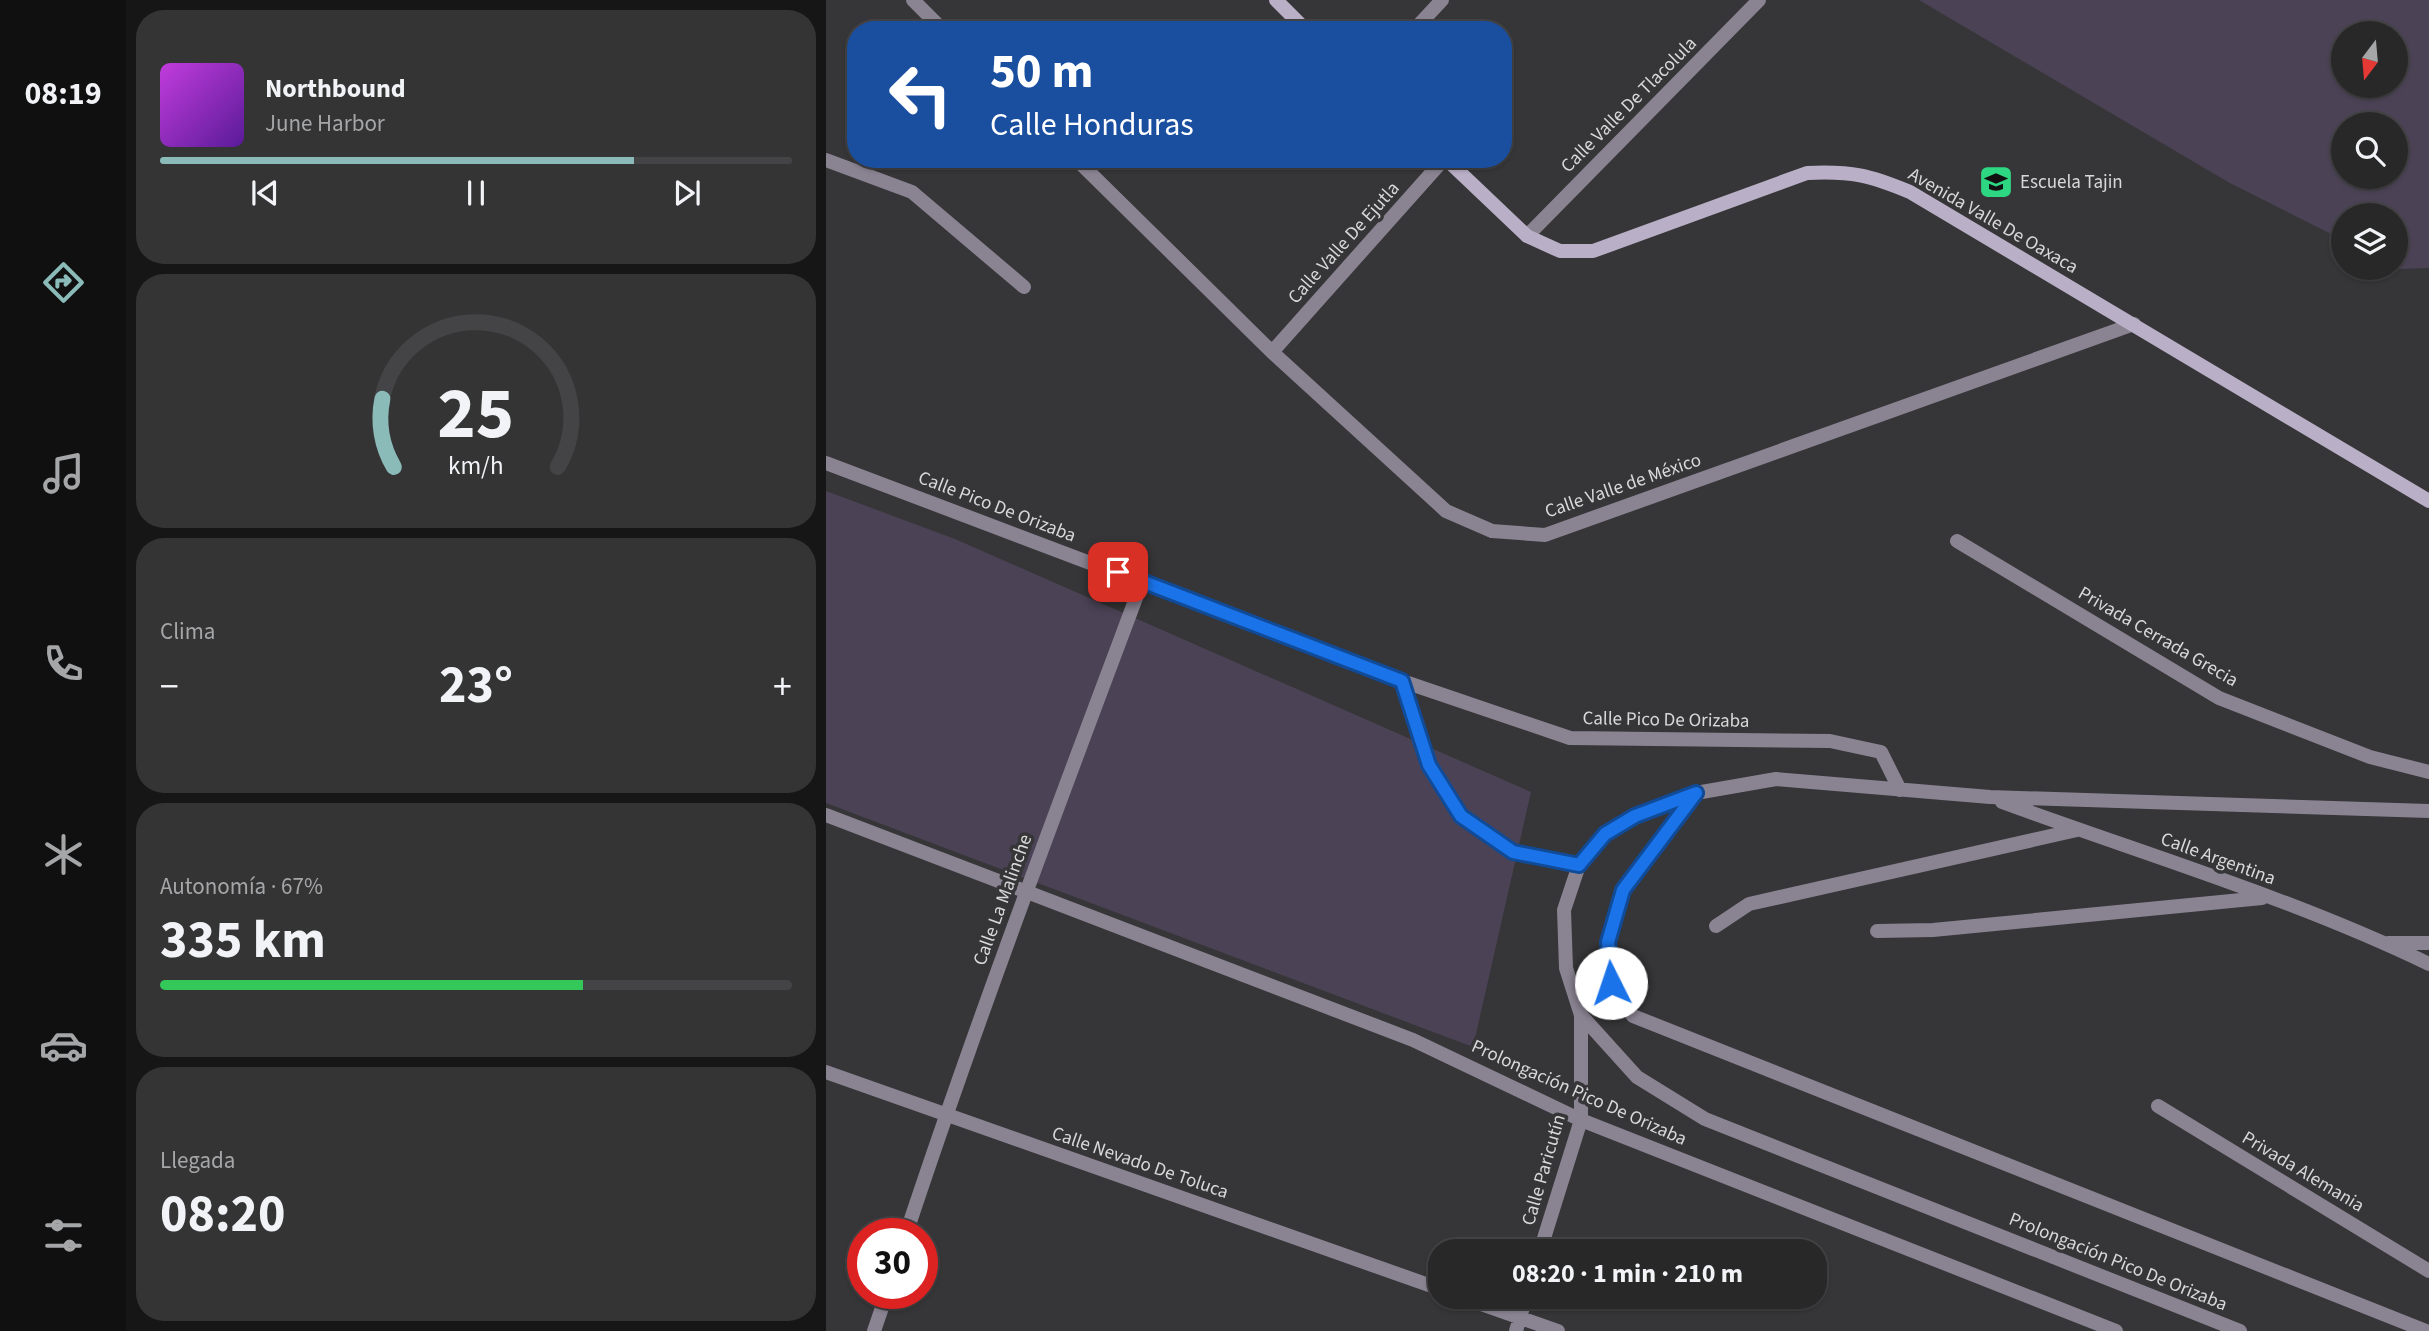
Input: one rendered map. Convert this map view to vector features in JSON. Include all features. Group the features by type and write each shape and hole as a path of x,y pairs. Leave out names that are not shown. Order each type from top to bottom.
{"street":[{"path":"913,0 934,21"},
{"path":"1276,0 1297,21"},
{"path":"1422,21 1442,0"},
{"name":"Calle Valle De Tlacolula","path":"1527,236 1759,0"},
{"path":"826,160 847,168"},
{"path":"848,168 912,192 1024,287"},
{"name":"Calle Valle de México","path":"1085,168 1272,352 1446,511 1492,531 1545,535 2134,324"},
{"name":"Calle Valle De Ejutla","path":"1272,352 1437,168"},
{"name":"Avenida Valle De Oaxaca","path":"1455,168 1527,236 1560,251 1593,251 1807,173 1841,172 1874,177 1910,192 2429,501"},
{"name":"Calle Pico De Orizaba","path":"826,463 1402,681 1570,738 1830,741 1881,752 1900,790"},
{"name":"Privada Cerrada Grecia","path":"1957,541 2218,698 2370,757 2429,772"},
{"name":"Calle La Malinche","path":"911,1218 1026,890 1142,582"},
{"path":"1402,681 1429,765 1461,816 1513,852 1579,865"},
{"path":"1581,1014 1566,968 1564,910 1579,865 1605,834 1635,816 1696,793 1776,779 1990,797 2429,811"},
{"path":"1696,793 1623,890 1608,942 1611,983 1633,1016 2425,1331 2429,1315"},
{"name":"Calle Argentina","path":"1990,797 2269,898 2385,943 2429,964"},
{"path":"826,815 1026,890"},
{"path":"1716,926 1749,905 2079,830"},
{"name":"Prolongación Pico De Orizaba","path":"1026,890 1413,1040 1581,1120 2116,1331"},
{"path":"1877,931 1933,930 2269,898"},
{"path":"2385,943 2429,943"},
{"name":"Prolongación Pico De Orizaba","path":"1581,1014 1637,1077 1705,1119 2241,1331"},
{"name":"Calle Paricutín","path":"1544,1239 1581,1120 1581,1014"},
{"name":"Calle Nevado De Toluca","path":"826,1072 1428,1285"},
{"name":"Privada Alemania","path":"2158,1106 2429,1271"},
{"path":"874,1331 882,1309"},
{"path":"1486,1309 1518,1324 1558,1331"}],"shaded area":[{"path":"1919,0 2429,0 2429,268 2408,269 2408,203 2331,203 2331,234 2228,182"},
{"path":"826,491 955,539 1531,792 1473,1047 826,803"}],"place":[{"name":"Escuela Tajin","path":"1996,182"}],"route":[{"path":"1118,572 1402,681 1429,765 1461,816 1513,852 1579,865 1605,834 1635,816 1696,793 1623,890 1608,942 1611,983"}]}
